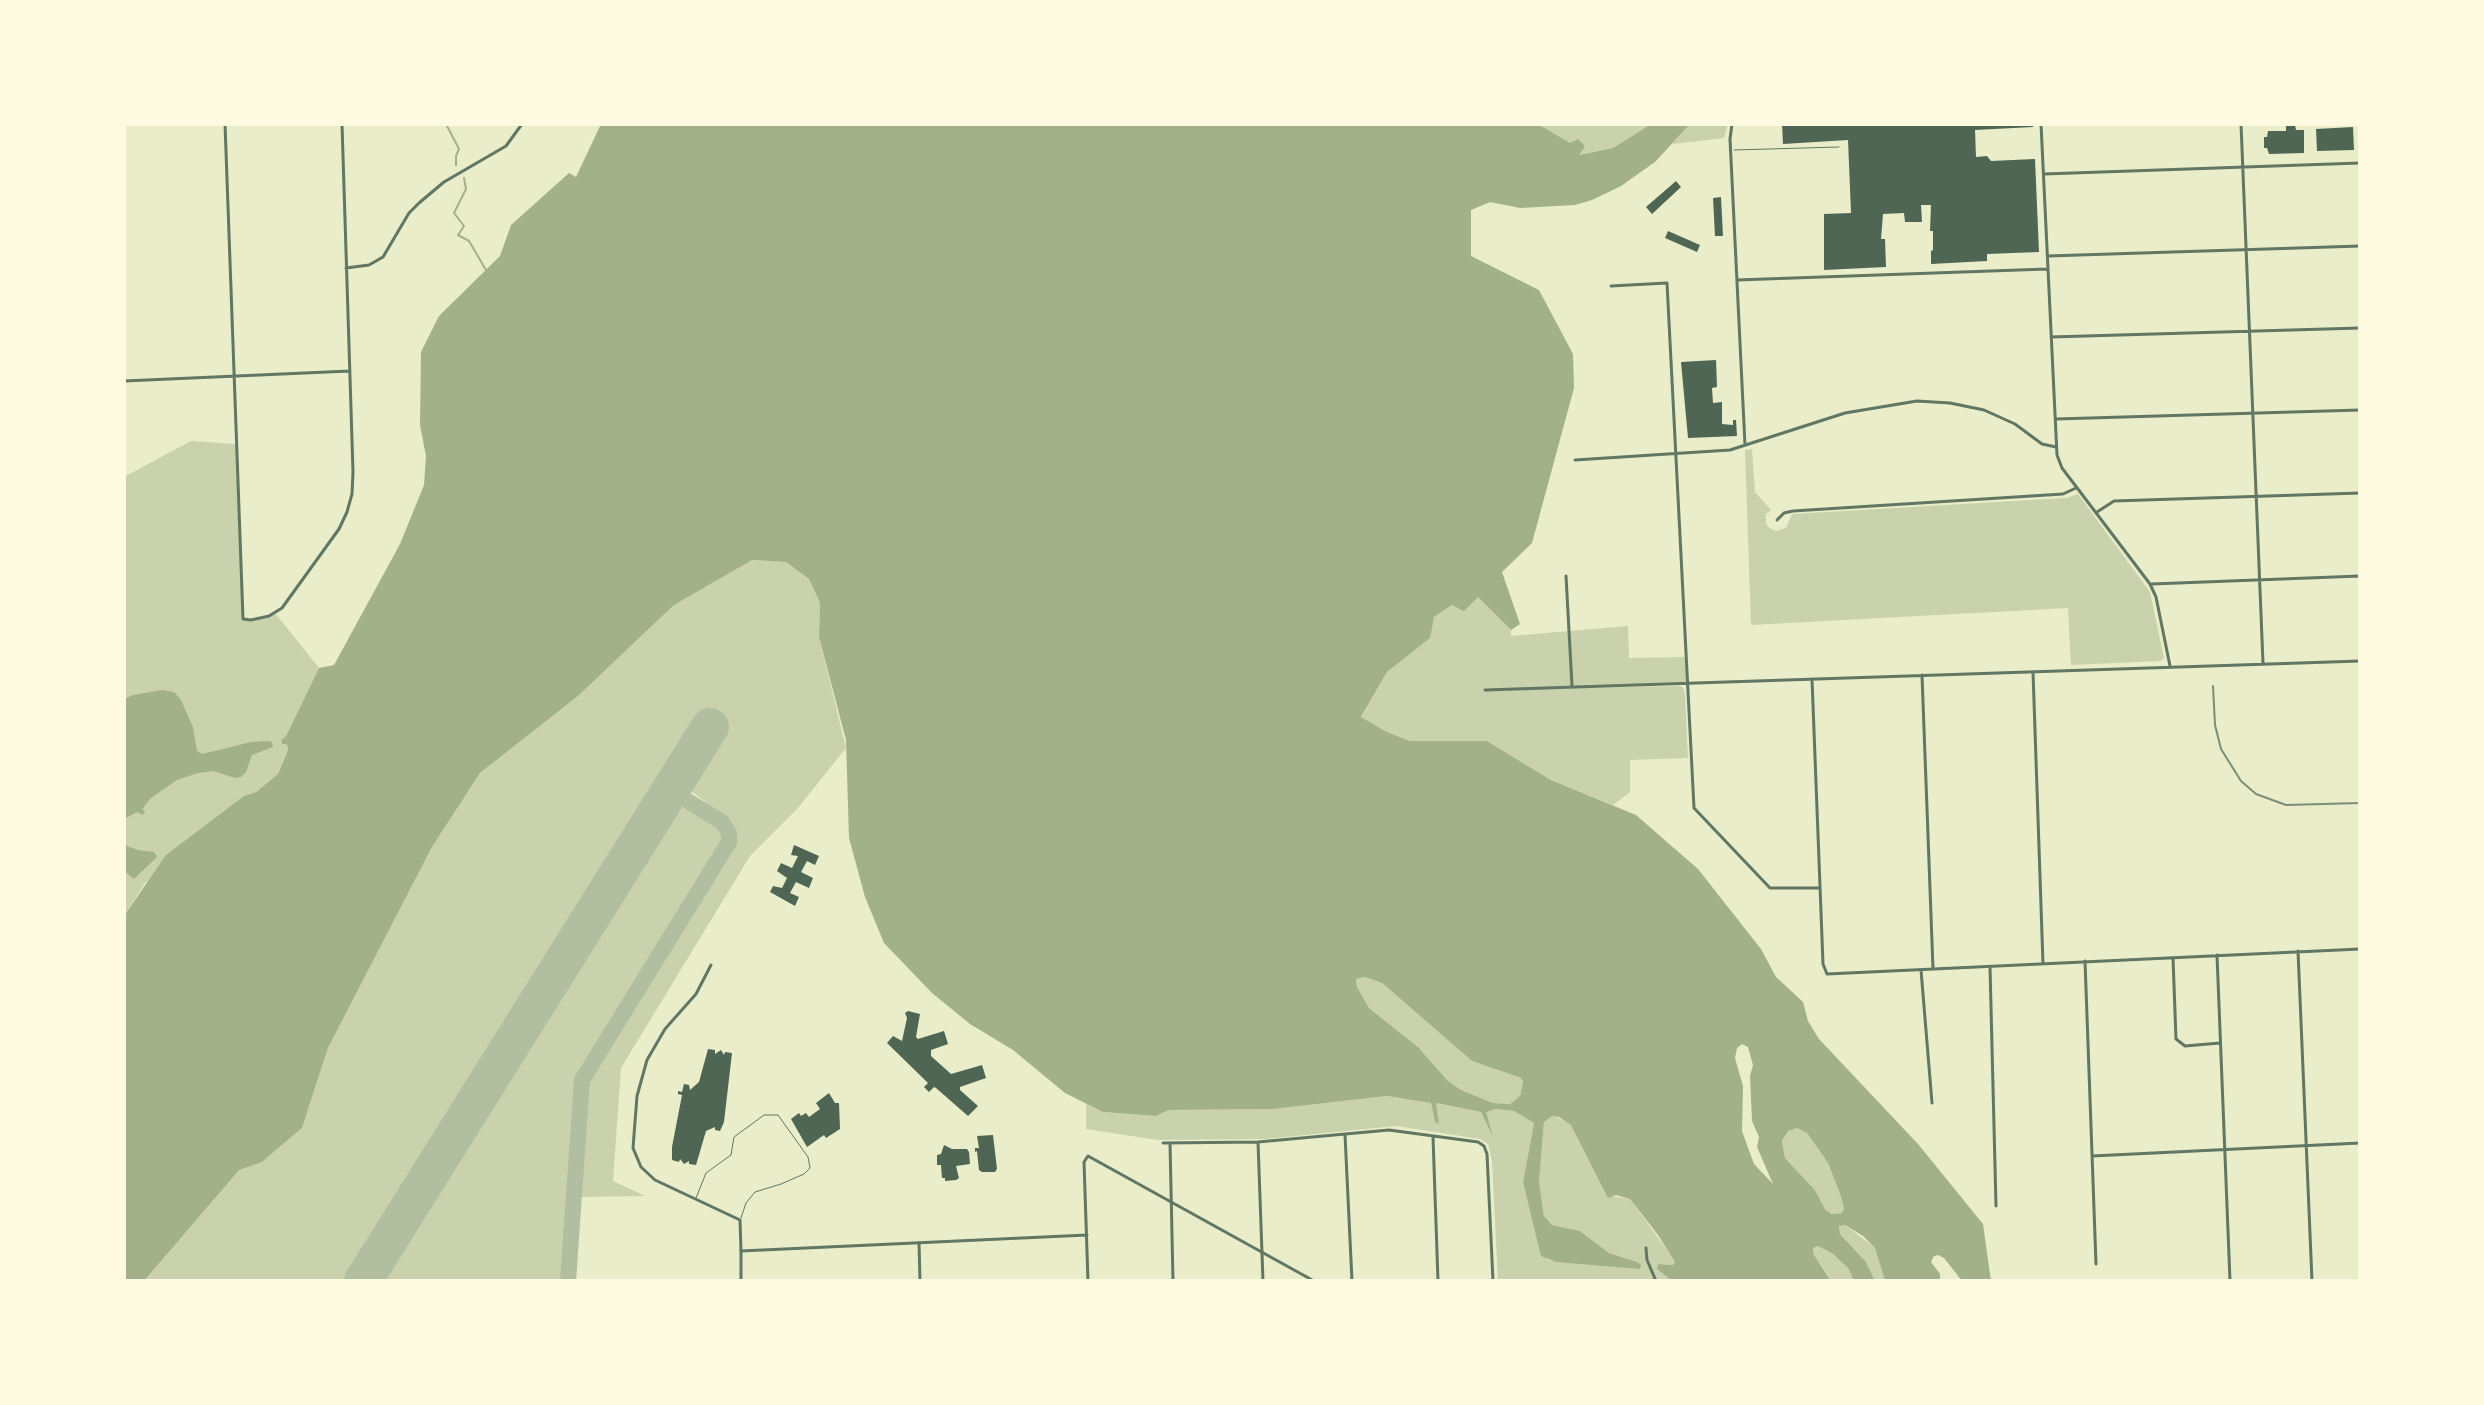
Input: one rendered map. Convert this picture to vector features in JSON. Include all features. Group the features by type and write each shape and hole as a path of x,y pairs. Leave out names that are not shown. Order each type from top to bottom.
{"street":[{"path":"225,124 243,619 264,618 282,608 339,529 347,512 353,472 342,124"},
{"path":"346,268 369,265 383,257 403,222 419,203 444,182 506,146 522,124"},
{"path":"1732,124 1745,445"},
{"path":"2041,124 2059,461 2150,584 2156,597 2170,666"},
{"path":"2241,124 2263,663"},
{"path":"2043,174 2360,163"},
{"path":"2047,256 2360,246"},
{"path":"1737,280 2047,269"},
{"path":"1611,286 1667,283 1694,808 1770,888 1820,888"},
{"path":"2051,337 2360,328"},
{"path":"124,381 350,371"},
{"path":"1575,460 1720,452 1845,413 1917,401 1950,403 1993,413 2015,424 2042,444 2056,447"},
{"path":"2055,419 2360,410"},
{"path":"1777,520 1782,514 1793,511 2063,494 2078,487"},
{"path":"2097,512 2112,501 2360,493"},
{"path":"1566,576 1572,686"},
{"path":"2150,584 2360,576"},
{"path":"1485,690 2360,661"},
{"path":"2033,671 2043,964"},
{"path":"1922,675 1933,969"},
{"path":"1812,679 1825,971 1834,975 2360,949"},
{"path":"2298,951 2312,1281"},
{"path":"2217,955 2230,1281"},
{"path":"2173,958 2176,1039 2185,1046 2221,1043"},
{"path":"2085,961 2096,1264"},
{"path":"711,965 696,994 665,1029 647,1060 638,1089 634,1151 643,1169 663,1185 740,1220 741,1281"},
{"path":"1990,967 1996,1206"},
{"path":"1921,970 1932,1103"},
{"path":"1163,1143 1258,1142 1389,1130 1478,1142 1487,1154 1493,1281"},
{"path":"1345,1135 1352,1281"},
{"path":"1432,1136 1438,1281"},
{"path":"1258,1142 1263,1281"},
{"path":"1170,1143 1173,1281"},
{"path":"2092,1156 2360,1143"},
{"path":"1088,1281 1086,1157 1314,1281"},
{"path":"741,1251 1087,1235"},
{"path":"919,1243 920,1281"},
{"path":"1646,1248 1647,1260 1656,1281"}],"lane":[{"path":"1731,151 1839,147"},
{"path":"695,1200 706,1173 731,1155 732,1138 764,1115 778,1115 808,1157 810,1168 794,1179 753,1194 740,1220"}],"shaded area":[{"path":"601,124 1538,124 1570,143 1578,139 1585,146 1579,155 1613,148 1651,124 1690,124 1655,162 1621,186 1592,200 1575,205 1520,208 1490,202 1471,210 1471,256 1539,290 1573,354 1574,388 1532,543 1502,572 1520,624 1511,630 1478,597 1464,611 1452,605 1434,617 1430,638 1387,672 1361,717 1410,741 1487,741 1551,780 1636,815 1698,869 1761,949 1776,977 1803,1002 1808,1021 1819,1039 1918,1144 1983,1224 1991,1281 1962,1281 1938,1255 1931,1262 1940,1274 1940,1281 1885,1281 1875,1248 1845,1225 1839,1226 1840,1234 1866,1262 1875,1281 1854,1281 1848,1268 1833,1254 1818,1246 1813,1248 1814,1255 1831,1281 1672,1281 1657,1269 1658,1264 1673,1265 1675,1262 1658,1235 1630,1199 1616,1195 1608,1198 1571,1125 1559,1117 1552,1116 1544,1122 1539,1182 1544,1216 1552,1225 1580,1231 1609,1253 1637,1262 1641,1265 1640,1269 1556,1262 1541,1256 1523,1182 1534,1123 1514,1111 1496,1109 1486,1112 1493,1137 1481,1112 1436,1103 1439,1124 1435,1122 1431,1103 1387,1096 1273,1109 1169,1110 1156,1116 1103,1112 1065,1093 1013,1050 970,1024 932,993 884,943 865,897 849,838 846,740 819,637 820,603 809,579 786,562 752,560 674,605 578,696 480,773 432,847 328,1048 302,1128 262,1162 239,1170 144,1281 124,1281 124,916 166,855 278,774 288,750 281,740 286,736 319,668 334,665 400,544 424,485 426,456 420,425 421,352 439,316 500,256 511,225 569,173 576,177","holes":["1365,977 1382,983 1472,1061 1521,1078 1520,1096 1510,1104 1493,1103 1448,1081 1418,1047 1369,1008 1357,987 1356,979","1742,1044 1748,1047 1753,1065 1750,1076 1752,1121 1759,1137 1757,1147 1773,1184 1754,1164 1742,1131 1743,1086 1735,1058 1737,1048","1797,1128 1807,1133 1828,1163 1844,1208 1842,1213 1831,1214 1825,1209 1815,1190 1785,1158 1782,1141 1788,1131"]},
{"path":"1539,124 1651,124 1613,148 1578,155 1570,144"},
{"path":"1690,124 1728,124 1724,138 1672,144"},
{"path":"191,441 236,444 243,619 251,620 275,613 319,668 286,736 281,740 288,750 278,774 256,792 244,796 145,883 124,916 124,477"},
{"path":"1752,449 1755,492 1771,510 1766,514 1766,523 1776,531 1786,528 1792,514 2066,498 2078,494 2150,592 2164,658 2161,661 2071,665 2068,608 1751,625 1745,450"},
{"path":"751,560 786,562 809,579 820,603 819,637 846,748 797,809 750,856 621,1068 613,1181 645,1196 581,1197 588,1084 735,842 732,822 691,791 692,778 719,735 698,721 346,1281 144,1281 239,1169 262,1162 302,1128 328,1048 432,847 480,773 578,696 674,605"},
{"path":"1478,596 1511,630 1511,636 1628,626 1629,658 1686,657 1687,683 1484,690 1680,686 1685,694 1688,758 1630,760 1630,792 1613,805 1551,780 1487,741 1410,741 1361,718 1387,672 1429,638 1434,617 1452,605"},
{"path":"162,690 174,692 181,700 193,727 197,751 202,754 251,742 269,741 273,747 252,755 241,777 213,771 177,780 151,798 142,809 145,811 143,815 137,812 124,819 124,699"},
{"path":"678,807 694,810 718,827 723,840 576,1079 562,1281 377,1281 669,814"},
{"path":"124,841 127,846 154,852 157,857 134,879 124,871"},
{"path":"1365,977 1382,983 1472,1061 1521,1078 1520,1096 1510,1104 1493,1103 1448,1081 1418,1047 1369,1008 1357,988 1356,979"},
{"path":"1387,1096 1431,1103 1435,1122 1438,1123 1435,1103 1481,1112 1491,1132 1485,1112 1496,1109 1514,1111 1534,1123 1523,1182 1540,1248 1548,1260 1640,1269 1637,1262 1609,1253 1580,1231 1552,1225 1544,1216 1539,1182 1544,1122 1552,1115 1571,1124 1612,1196 1630,1199 1675,1261 1674,1265 1658,1264 1657,1269 1672,1281 1498,1281 1492,1161 1488,1144 1480,1139 1396,1126 1265,1139 1158,1140 1086,1129 1086,1104 1103,1112 1156,1116 1169,1110 1273,1109"},
{"path":"1797,1128 1807,1133 1828,1163 1844,1208 1842,1213 1831,1214 1825,1209 1815,1190 1785,1158 1782,1141 1788,1131"},
{"path":"1839,1225 1845,1225 1875,1248 1885,1281 1875,1281 1866,1262 1840,1234"},
{"path":"1818,1246 1833,1254 1848,1268 1854,1281 1831,1280 1814,1255 1813,1247"}],"building":[{"path":"1782,124 2033,124 2033,127 1975,130 1976,157 1987,156 1991,161 2035,159 2039,252 1987,254 1987,261 1931,264 1931,205 1921,205 1922,222 1905,222 1904,213 1883,214 1881,239 1885,239 1886,267 1824,270 1824,214 1851,213 1848,140 1783,144"},
{"path":"2286,125 2295,125 2296,130 2304,130 2304,153 2269,154 2264,148 2264,137 2267,137 2268,131 2286,131"},
{"path":"2353,127 2354,150 2317,151 2316,129"},
{"path":"1676,181 1681,187 1652,214 1646,207"},
{"path":"1721,197 1723,236 1715,236 1713,198"},
{"path":"1668,231 1700,245 1697,252 1665,238"},
{"path":"1716,360 1717,387 1712,388 1713,403 1722,402 1722,424 1733,425 1733,420 1736,420 1737,436 1688,438 1681,362"},
{"path":"794,845 819,856 815,865 807,861 801,872 813,878 809,888 796,882 790,893 799,897 795,906 770,892 773,886 782,888 787,878 777,871 781,863 792,868 798,856 791,855"},
{"path":"905,1013 920,1014 918,1039 944,1031 948,1044 931,1050 931,1056 951,1074 982,1065 986,1078 960,1087 978,1106 968,1116 936,1088 929,1092 924,1087 928,1083 887,1043 893,1036 902,1041 907,1018"},
{"path":"708,1049 715,1050 715,1054 721,1050 724,1055 725,1052 732,1053 724,1122 720,1131 715,1127 706,1131 696,1165 689,1164 689,1161 684,1164 680,1159 679,1162 672,1160 682,1095 678,1091 682,1092 684,1084 689,1085 690,1090 699,1082"},
{"path":"829,1093 835,1103 839,1103 840,1129 807,1147 791,1119 799,1113 801,1116 806,1113 809,1117 820,1109 816,1103"},
{"path":"993,1135 997,1169 995,1172 982,1172 975,1152 975,1148 979,1148 977,1136"},
{"path":"944,1145 969,1152 970,1164 956,1166 959,1178 956,1180 945,1181 941,1165 937,1165 937,1155 941,1154"}],"waterway":[{"path":"446,124 459,149 456,165"},
{"path":"464,178 466,189 454,213 464,226 458,235 469,241 486,270"}],"taxiway":[{"path":"568,1281 582,1080 729,842 729,833 722,822 670,790"}],"runway":[{"path":"363,1281 710,727"}],"railway":[{"path":"2213,686 2215,725 2221,749 2241,781 2256,794 2286,805 2360,803"}]}
